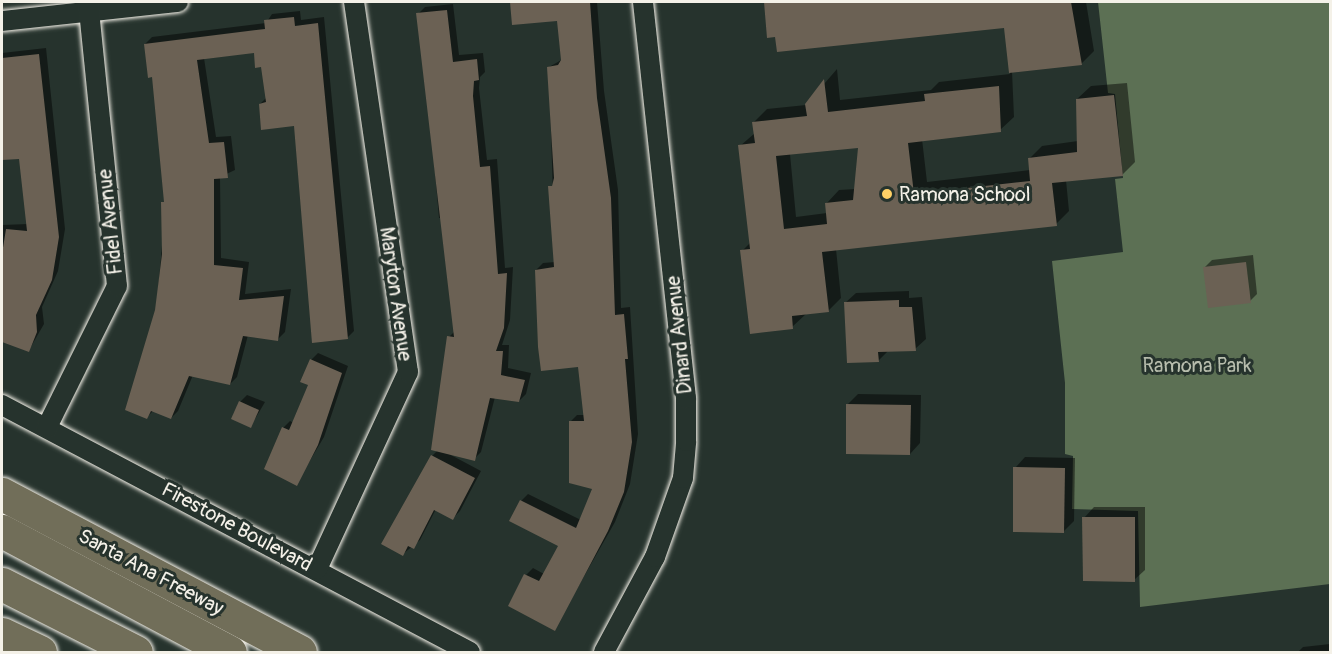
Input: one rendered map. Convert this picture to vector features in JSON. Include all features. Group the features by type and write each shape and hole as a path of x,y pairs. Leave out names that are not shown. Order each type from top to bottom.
{"highway":[{"name":"Santa Ana Freeway","path":"2,494 300,652"},
{"path":"2,531 230,652"},
{"path":"2,584 136,652"},
{"path":"2,633 40,652"},
{"path":"270,636 310,652"}],"street":[{"path":"2,21 89,6 178,2"},
{"name":"Maryton Avenue","path":"317,568 408,372 354,2"},
{"name":"Dinard Avenue","path":"604,652 655,557 682,478 686,441 686,398 643,2"},
{"name":"Fidel Avenue","path":"47,427 117,286 89,6"},
{"name":"Firestone Boulevard","path":"2,405 317,568 470,652"}],"green space":[{"name":"Ramona Park","path":"1098,2 1330,2 1330,584 1140,607 1138,511 1072,509 1073,456 1065,454 1065,383 1052,261 1123,252 1115,179 1123,178 1115,94 1108,93"}],"building":[{"path":"510,2 590,2 597,98 611,198 615,315 624,314 628,359 625,359 632,442 624,492 608,531 555,631 508,606 524,574 539,581 558,546 509,521 520,500 576,528 592,489 569,483 569,421 584,421 578,367 541,371 538,347 535,270 554,267 548,186 552,186 554,178 547,67 558,65 561,60 557,21 512,25"},
{"path":"764,2 1071,2 1082,65 1009,73 1004,28 777,52 775,37 767,38"},
{"path":"447,10 453,62 477,59 479,80 474,81 473,96 480,167 490,166 498,274 507,273 504,328 496,351 503,351 501,375 525,380 519,402 490,398 475,461 431,450 447,336 454,337 416,13"},
{"path":"294,17 295,26 318,23 348,339 312,343 294,126 261,130 259,104 266,102 261,67 255,68 254,53 197,60 209,143 224,142 228,178 214,179 214,265 243,268 239,300 284,296 278,341 243,336 230,385 189,376 171,419 151,411 147,419 125,410 155,310 162,254 161,202 164,202 152,77 148,78 144,44 265,29 264,20"},
{"path":"39,54 59,237 52,280 36,315 37,332 29,352 2,342 2,254 6,229 27,231 19,159 2,160 2,58"},
{"path":"824,79 828,112 925,101 924,94 999,86 1001,132 908,143 914,194 1030,181 1028,158 1077,152 1076,99 1114,95 1123,176 1052,183 1057,226 822,252 829,312 792,316 793,329 750,334 740,250 750,249 738,145 755,143 752,122 807,116 805,104","holes":["858,148 853,200 825,203 827,224 784,229 776,156"]},
{"path":"1246,262 1251,303 1208,308 1203,267"},
{"path":"899,300 899,307 912,307 916,351 878,352 879,362 847,363 844,302"},
{"path":"310,359 342,373 318,445 297,486 264,469 282,427 289,430 308,385 300,382"},
{"path":"239,401 259,410 251,428 231,419"},
{"path":"846,404 911,405 910,455 846,454"},
{"path":"431,455 475,478 453,520 434,510 414,549 408,546 403,556 381,544"},
{"path":"1013,467 1065,468 1064,533 1013,532"},
{"path":"1082,517 1135,517 1135,582 1083,581"}],"place":[{"name":"Ramona School","path":"887,194"}]}
